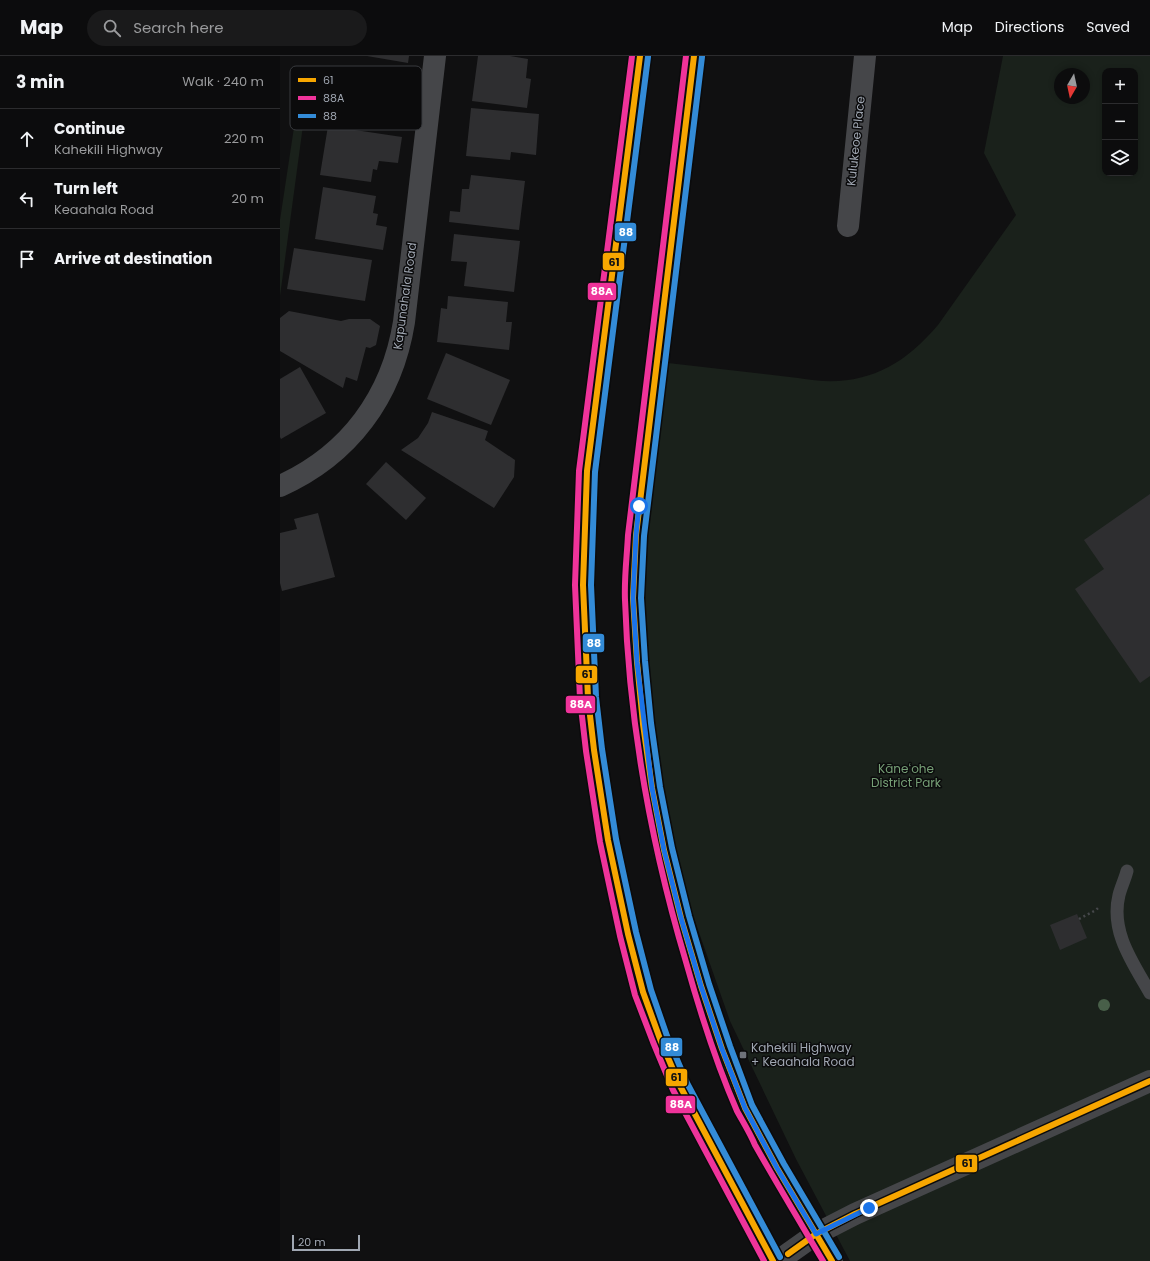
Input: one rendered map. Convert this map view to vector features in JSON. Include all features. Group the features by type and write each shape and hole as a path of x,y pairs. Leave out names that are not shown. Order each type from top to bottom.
{"main road":[{"path":"640,56 587,471 583,585 589,706 594,750 608,840 628,934 643,992 660,1039 680,1086 773,1261"},
{"path":"694,56 636,535 633,598 643,724 652,788 664,850 681,918 703,993 722,1049 745,1108 777,1168 832,1261"}],"street":[{"name":"Kapunahala Road","path":"280,486 314,468 335,452 353,434 376,402 393,367 404,322 435,56"},
{"name":"Kulukeoe Place","path":"848,226 865,56"},
{"path":"778,1261 816,1234 862,1211 1150,1081"}],"lane":[{"path":"1127,871 1119,896 1117,922 1127,954 1150,993"}],"green space":[{"name":"Kāneʻohe District Park","path":"1003,56 1150,56 1150,1261 850,1261 796,1159 730,1021 675,864 655,760 647,674 642,579 668,363 820,381 840,381 876,373 892,365 908,354 938,325 1016,215 984,153"},
{"path":"294,130 302,130 280,296 280,220"}],"building":[{"path":"367,56 409,56 408,63"},
{"path":"478,56 510,56 528,59 526,78 531,79 527,108 472,101"},
{"path":"471,108 539,114 536,155 511,152 510,160 466,156"},
{"path":"327,130 355,130 402,137 398,163 379,161 377,170 373,169 371,182 320,175"},
{"path":"471,175 525,181 519,230 449,222 450,211 460,212 462,189 469,189"},
{"path":"323,187 376,196 373,213 378,214 376,225 387,227 383,250 315,239"},
{"path":"454,234 520,241 514,292 464,286 467,262 451,261"},
{"path":"294,248 372,260 365,301 287,289"},
{"path":"448,296 508,302 506,322 512,322 509,350 437,342 441,308 447,309"},
{"path":"289,311 341,321 349,319 370,319 380,326 376,345 370,348 366,347 357,381 346,377 343,388 280,351 280,318"},
{"path":"446,353 510,380 491,425 427,399"},
{"path":"300,367 326,413 281,439 280,379"},
{"path":"432,412 488,431 485,440 515,460 514,477 494,508 401,450 418,438 428,423"},
{"path":"386,462 426,498 406,520 366,484"},
{"path":"1150,494 1150,676 1140,683 1075,589 1104,569 1084,540"},
{"path":"318,513 335,577 282,591 280,583 280,533 297,529 294,519"},
{"path":"1077,914 1087,938 1060,950 1050,925"}],"transit line":[{"name":"88A","path":"632,56 579,471 575,585 580,699 586,751 600,842 620,936 635,995 673,1090 764,1261"},
{"name":"61","path":"640,56 587,471 583,585 588,698 594,750 608,840 628,934 643,992 660,1039 680,1086 773,1261"},
{"name":"88A","path":"686,56 628,535 625,592 627,646 631,692 644,783 662,873 673,918 709,1037 737,1111 763,1160 823,1261"},
{"name":"61","path":"694,56 636,535 633,598 643,724 652,788 664,850 681,918 701,986 722,1049 745,1108 777,1168 832,1261"},
{"name":"88","path":"648,57 595,472 591,585 596,697 602,749 616,839 636,932 651,990 667,1036 687,1083 780,1257"},
{"name":"88","path":"702,57 644,536 641,598 651,723 660,787 672,848 689,916 709,984 730,1046 752,1105 784,1164 839,1257"},
{"name":"61","path":"788,1254 816,1234 855,1214 1150,1081"}],"place":[{"name":"Kahekili Highway + Keaahala Road","path":"743,1055"}],"route":[{"path":"639,506 633,598 643,724 652,788 664,850 681,918 701,986 722,1049 745,1108 777,1168 816,1234 854,1214 869,1208"}]}
